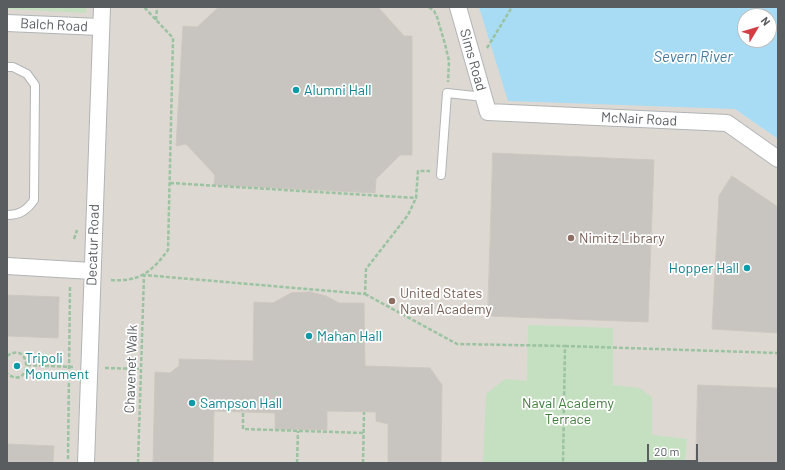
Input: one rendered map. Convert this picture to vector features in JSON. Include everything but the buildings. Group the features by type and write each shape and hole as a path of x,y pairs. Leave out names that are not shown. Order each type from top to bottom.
{"street":[{"name":"Decatur Road","path":"86,463 100,27 102,7"},
{"name":"Sims Road","path":"458,7 488,112"},
{"name":"Balch Road","path":"7,23 100,27"},
{"name":"McNair Road","path":"488,112 727,123 778,159"},
{"path":"7,266 92,271"}],"lane":[{"path":"7,68 13,68 28,74 35,85 36,124 34,200 28,209 16,215 7,214"},
{"path":"441,174 447,94 484,97"}],"path":[{"path":"111,280 124,281 144,275 158,264 168,250 173,38 144,7"},
{"path":"156,7 156,20"},
{"path":"429,7 434,11 437,17 446,50 448,68"},
{"path":"484,42 486,49 512,7"},
{"path":"365,294 366,269 394,235 408,215 416,198 418,171 441,174"},
{"path":"170,183 416,198"},
{"path":"144,275 365,294 458,344 778,353"},
{"name":"Chavenet Walk","path":"138,463 144,275"},
{"path":"68,463 70,284"},
{"path":"563,463 565,346"},
{"path":"7,356 12,353 20,354 26,359 27,367 26,371 20,376 12,377 7,374"},
{"path":"363,463 364,412"},
{"path":"243,413 243,429 364,433"},
{"path":"297,463 298,431"}],"shaded area":[{"name":"United States Naval Academy","path":"7,7 482,7 735,109 778,139 778,463 7,463"}],"green space":[{"path":"7,7 86,7 86,13 7,9"},
{"name":"Naval Academy Terrace","path":"528,325 613,328 613,385 639,388 652,397 652,435 687,439 685,463 483,463 486,394 505,379 527,381"}],"water":[{"name":"Severn River","path":"479,7 778,7 778,139 735,109 508,101"}],"place":[{"name":"Alumni Hall","path":"296,90"},
{"name":"Nimitz Library","path":"571,238"},
{"name":"Hopper Hall","path":"747,268"},
{"name":"United States Naval Academy","path":"392,301"},
{"name":"Mahan Hall","path":"309,336"},
{"name":"Tripoli Monument","path":"17,366"},
{"name":"Sampson Hall","path":"192,403"}]}
